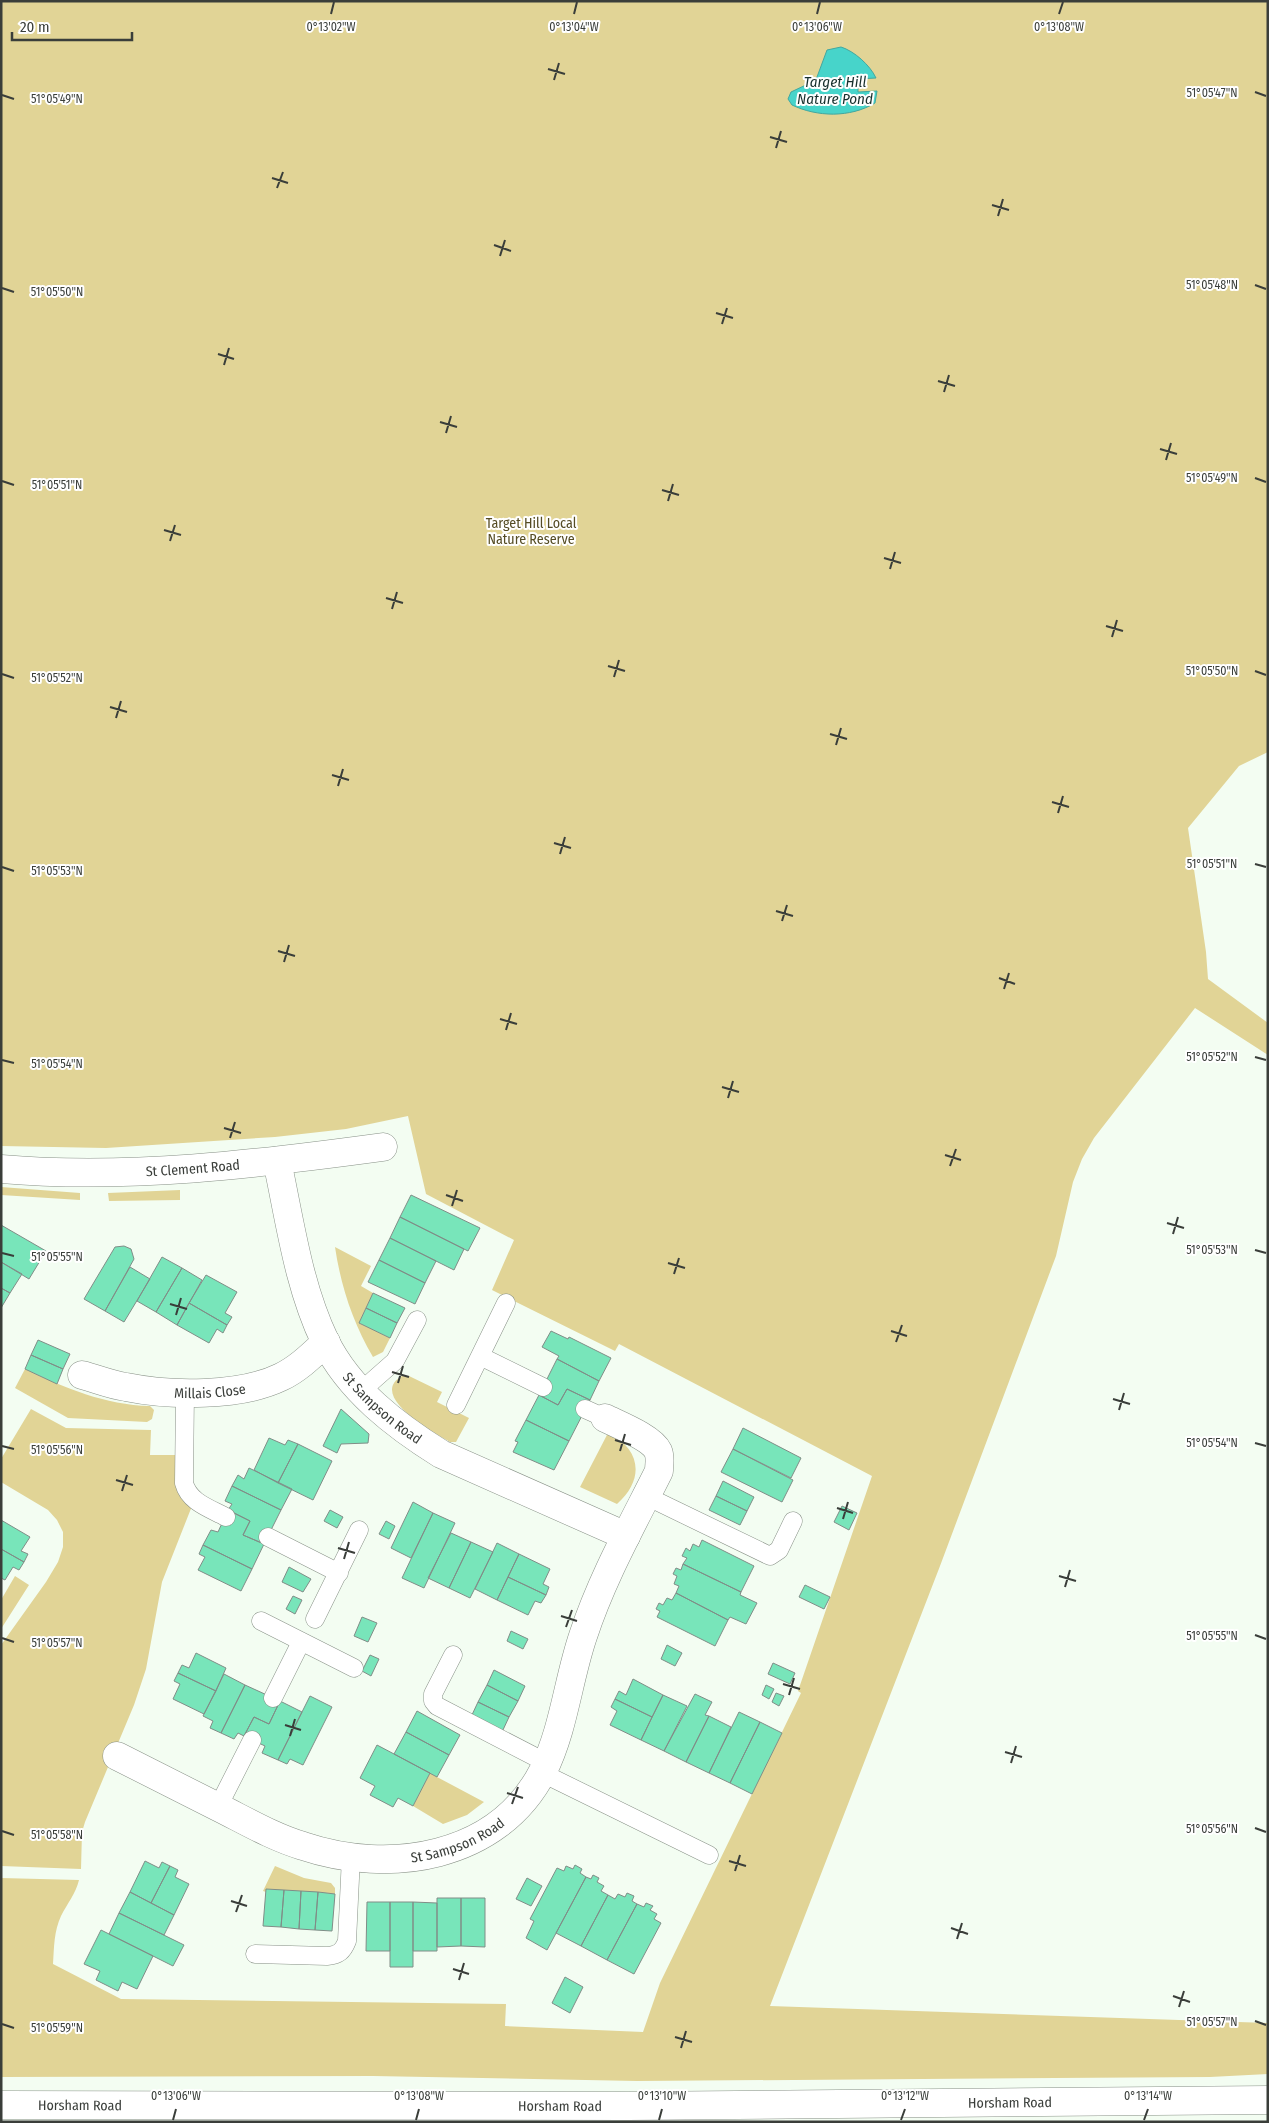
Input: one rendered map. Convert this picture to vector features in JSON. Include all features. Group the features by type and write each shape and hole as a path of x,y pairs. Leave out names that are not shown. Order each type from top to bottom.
{"street":[{"name":"St Clement Road","path":"1,1169 60,1173 277,1161 383,1147"},
{"name":"St Sampson Road","path":"277,1161 304,1283 326,1342 361,1391 394,1422 441,1454 626,1536"},
{"name":"Millais Close","path":"82,1375 125,1387 154,1391 221,1391 254,1386 272,1380 304,1362 326,1342"},
{"name":"St Sampson Road","path":"117,1756 264,1830 303,1846 351,1857 393,1859 449,1850 474,1841 513,1812 529,1794 544,1768 592,1609 605,1576 658,1470 660,1457 657,1449 647,1440 595,1413"},
{"name":"Horsham Road","path":"1,2105 628,2106 1268,2100"}],"lane":[{"path":"456,1405 506,1303"},
{"path":"361,1391 395,1361 417,1320"},
{"path":"480,1356 543,1387"},
{"path":"185,1392 184,1483 186,1492 192,1499 226,1517"},
{"path":"646,1496 770,1556 779,1550 793,1522"},
{"path":"315,1619 360,1530"},
{"path":"268,1537 339,1573"},
{"path":"261,1621 354,1668"},
{"path":"273,1698 301,1642"},
{"path":"453,1655 433,1694 433,1701 437,1706 544,1768 709,1855"},
{"path":"218,1807 252,1740"},
{"path":"255,1954 327,1956 336,1955 344,1949 347,1941 351,1857"}],"green space":[{"name":"Target Hill Local Nature Reserve","path":"1,1 1268,1 1268,752 1239,766 1188,828 1206,952 1208,979 1268,1023 1268,1055 1195,1008 1094,1138 1082,1159 1073,1182 1056,1256 940,1566 770,2006 1268,2023 1268,2074 1210,2077 637,2081 373,2076 1,2077 1,1878 79,1880 57,1927 53,1964 121,1999 506,2004 505,2026 643,2032 660,1983 801,1693 798,1691 872,1476 619,1344 615,1351 492,1290 514,1240 426,1194 408,1116 346,1129 275,1137 106,1148 1,1146"},
{"path":"1,1187 80,1193 80,1200 1,1195"},
{"path":"180,1190 180,1200 109,1201 108,1193"},
{"path":"335,1247 371,1266 361,1286 373,1293 359,1323 390,1338 383,1352 373,1357 359,1331 349,1304"},
{"path":"25,1369 55,1383 101,1399 150,1406 154,1410 152,1419 147,1422 68,1418 15,1388"},
{"path":"402,1376 409,1376 442,1392 437,1402 469,1418 456,1442 450,1442 431,1431 407,1413 398,1403 392,1393 393,1384"},
{"path":"31,1409 66,1428 151,1430 150,1455 177,1455 176,1477 178,1490 186,1502 192,1506 162,1582 146,1669 134,1705 85,1822 82,1832 81,1869 1,1866 1,1645 46,1582 58,1562 63,1547 63,1532 57,1520 48,1510 1,1482 1,1459"},
{"path":"608,1433 627,1447 633,1456 635,1465 632,1485 617,1504 580,1487"},
{"path":"15,1576 29,1585 1,1629 1,1600"},
{"path":"430,1773 484,1802 467,1815 443,1824 413,1806"},
{"path":"275,1866 304,1878 331,1883 335,1888 335,1894 266,1889 266,1892 263,1891"}],"water":[{"name":"Target Hill Nature Pond","path":"841,47 856,55 873,73 876,78 858,79 858,92 877,91 875,103 855,111 834,114 812,112 792,105 788,99 791,92 810,83 817,77 827,50"}],"building":[{"path":"411,1195 480,1228 468,1251 400,1217"},
{"path":"400,1217 464,1249 454,1270 390,1238"},
{"path":"1,1225 46,1251 29,1279 1,1262"},
{"path":"390,1238 436,1261 425,1283 379,1260"},
{"path":"124,1246 131,1249 134,1259 105,1311 84,1299 115,1247"},
{"path":"162,1257 182,1268 156,1312 137,1301"},
{"path":"379,1260 425,1283 415,1304 368,1282"},
{"path":"1,1262 22,1274 10,1293 1,1288"},
{"path":"130,1267 150,1279 124,1322 105,1311"},
{"path":"182,1268 202,1280 177,1325 156,1312"},
{"path":"206,1275 237,1292 225,1313 232,1317 227,1325 189,1303"},
{"path":"1,1288 10,1293 1,1308"},
{"path":"373,1293 405,1308 397,1323 366,1308"},
{"path":"189,1303 227,1325 223,1333 217,1329 209,1343 177,1325"},
{"path":"366,1308 397,1323 390,1338 359,1323"},
{"path":"551,1331 568,1339 569,1337 611,1358 599,1381 557,1359 559,1356 542,1347"},
{"path":"38,1340 70,1354 63,1369 31,1355"},
{"path":"31,1355 63,1369 57,1384 25,1369"},
{"path":"557,1359 599,1381 590,1400 567,1389 558,1405 539,1395"},
{"path":"567,1389 590,1400 569,1441 526,1420 539,1395 558,1405"},
{"path":"341,1409 369,1434 368,1443 341,1444 337,1453 323,1446"},
{"path":"526,1420 569,1441 554,1470 513,1452 518,1442 515,1441"},
{"path":"743,1428 801,1458 791,1478 733,1449"},
{"path":"269,1438 285,1445 288,1440 298,1444 278,1483 254,1470"},
{"path":"298,1444 332,1461 313,1500 278,1483"},
{"path":"733,1449 793,1480 782,1502 721,1472"},
{"path":"249,1468 292,1489 281,1510 232,1486 238,1475 244,1479"},
{"path":"723,1481 754,1497 747,1511 716,1496"},
{"path":"232,1486 281,1510 264,1544 243,1535 250,1521 228,1510 232,1504 225,1501"},
{"path":"716,1496 747,1511 740,1525 709,1510"},
{"path":"413,1502 433,1513 411,1558 391,1548"},
{"path":"842,1506 857,1513 849,1530 834,1522"},
{"path":"228,1510 250,1521 243,1535 264,1544 252,1569 203,1545 211,1530 218,1532"},
{"path":"330,1510 343,1517 337,1528 324,1521"},
{"path":"433,1513 455,1523 424,1588 402,1578"},
{"path":"1,1520 30,1537 21,1551 28,1554 24,1562 1,1549"},
{"path":"386,1521 395,1526 389,1539 379,1534"},
{"path":"451,1533 471,1542 449,1588 428,1578"},
{"path":"702,1540 754,1566 741,1592 683,1564 687,1558 682,1556 686,1548 690,1551 693,1544 699,1547"},
{"path":"471,1542 493,1552 470,1598 449,1588"},
{"path":"497,1543 519,1554 497,1600 475,1589"},
{"path":"203,1545 252,1569 241,1591 198,1570 205,1557 199,1554"},
{"path":"1,1549 24,1562 19,1570 13,1567 5,1580 1,1578"},
{"path":"519,1554 550,1569 543,1584 549,1587 546,1595 508,1577"},
{"path":"683,1564 741,1592 740,1595 757,1603 746,1624 730,1617 728,1620 676,1593 679,1586 674,1584 677,1576 673,1574 676,1568 681,1570"},
{"path":"289,1567 311,1579 303,1592 282,1582"},
{"path":"508,1577 546,1595 541,1603 535,1601 528,1615 497,1600"},
{"path":"805,1585 830,1597 824,1609 799,1597"},
{"path":"676,1593 728,1620 715,1646 657,1617 660,1611 656,1609 659,1603 663,1605 667,1598 672,1600"},
{"path":"293,1596 302,1600 295,1614 286,1609"},
{"path":"362,1617 377,1623 368,1642 354,1636"},
{"path":"511,1631 528,1639 523,1649 507,1641"},
{"path":"667,1645 682,1653 675,1666 661,1659"},
{"path":"196,1653 226,1668 216,1691 178,1673 182,1665 189,1668"},
{"path":"370,1655 379,1659 371,1676 362,1671"},
{"path":"773,1663 795,1673 790,1684 768,1674"},
{"path":"494,1670 525,1686 518,1701 487,1685"},
{"path":"178,1673 216,1691 204,1714 173,1699 180,1684 174,1681"},
{"path":"224,1674 245,1685 221,1733 210,1728 213,1721 203,1716"},
{"path":"633,1679 663,1695 652,1717 615,1699 619,1691 626,1695"},
{"path":"245,1685 280,1701 269,1724 254,1717 244,1736 238,1733 234,1739 221,1733"},
{"path":"487,1685 518,1701 509,1717 478,1702"},
{"path":"766,1685 774,1689 769,1699 762,1695"},
{"path":"776,1693 784,1696 779,1706 772,1702"},
{"path":"695,1694 712,1702 705,1715 709,1716 686,1762 664,1751"},
{"path":"663,1695 687,1706 664,1751 641,1740"},
{"path":"310,1696 332,1707 303,1765 290,1759 287,1764 278,1760"},
{"path":"615,1699 652,1717 641,1740 610,1725 617,1711 611,1707"},
{"path":"280,1701 302,1712 278,1760 262,1753 265,1746 244,1736 254,1717 269,1724"},
{"path":"478,1702 509,1717 502,1732 471,1717"},
{"path":"417,1711 460,1735 449,1755 406,1732"},
{"path":"739,1712 760,1722 730,1783 709,1773"},
{"path":"709,1716 731,1727 709,1773 686,1762"},
{"path":"760,1722 782,1733 752,1794 730,1783"},
{"path":"406,1732 449,1755 437,1777 394,1754"},
{"path":"377,1745 430,1773 413,1806 398,1798 393,1807 370,1795 375,1786 360,1778"},
{"path":"145,1861 159,1868 162,1862 170,1866 151,1903 130,1892"},
{"path":"575,1865 582,1869 580,1873 586,1877 547,1950 526,1938 534,1921 530,1919 557,1868 564,1871 566,1866 573,1869"},
{"path":"170,1866 178,1870 175,1877 189,1884 174,1915 151,1903"},
{"path":"593,1875 599,1878 597,1882 604,1886 601,1891 608,1895 581,1946 556,1933 586,1877 591,1879"},
{"path":"527,1878 542,1886 531,1906 516,1899"},
{"path":"266,1889 284,1890 281,1927 263,1926"},
{"path":"284,1890 301,1891 299,1929 281,1927"},
{"path":"301,1891 318,1892 315,1930 299,1929"},
{"path":"130,1892 174,1915 164,1935 119,1913"},
{"path":"318,1892 335,1894 332,1931 315,1930"},
{"path":"627,1893 634,1896 632,1901 637,1904 607,1960 581,1946 608,1895 615,1899 618,1894 625,1897"},
{"path":"437,1898 461,1898 461,1946 437,1947"},
{"path":"461,1898 485,1898 485,1947 461,1946"},
{"path":"367,1902 390,1902 390,1951 366,1951"},
{"path":"390,1902 413,1902 413,1967 390,1967"},
{"path":"413,1902 437,1903 437,1951 413,1951"},
{"path":"646,1903 653,1906 650,1910 657,1914 654,1919 661,1923 634,1974 607,1960 637,1904 644,1907"},
{"path":"119,1913 184,1945 173,1966 109,1934"},
{"path":"101,1930 153,1956 137,1989 122,1982 118,1991 96,1980 100,1971 84,1964"},
{"path":"565,1977 583,1987 570,2013 552,2003"}]}
